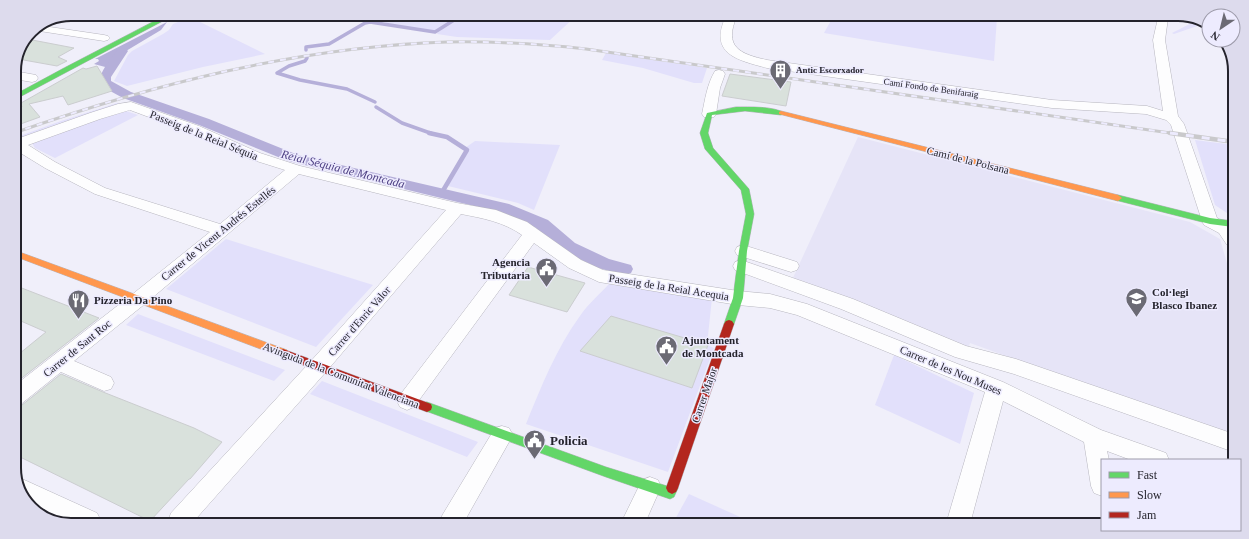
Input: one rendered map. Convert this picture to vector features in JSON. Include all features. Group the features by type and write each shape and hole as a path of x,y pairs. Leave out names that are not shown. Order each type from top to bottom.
{"street":[{"path":"21,94 158,21"},
{"name":"Camí Fondo de Benifaraig","path":"730,21 725,36 725,41 728,48 749,60 767,64 876,81 1052,104 1147,110 1171,117"},
{"path":"1162,21 1159,40 1171,117 1177,124 1210,221 1224,229 1228,234"},
{"path":"43,29 104,38"},
{"path":"719,74 714,88 704,134 709,149 745,189 750,214 741,263"},
{"path":"21,76 32,78"},
{"name":"Passeig de la Reial Séquia","path":"21,142 123,107 131,106 194,129 255,156 296,169 457,208 490,214 521,226 531,235 574,264 599,276"},
{"name":"Camí de la Polsana","path":"709,114 724,109 754,108 807,119 1210,221 1228,223"},
{"path":"21,148 50,165 100,191 222,230"},
{"name":"Carrer de Vicent Andrés Estellés","path":"140,298 296,169"},
{"name":"Carrer d'Enric Valor","path":"182,518 318,367 457,208"},
{"path":"407,401 531,235"},
{"name":"Avinguda de la Comunitat Valenciana","path":"21,256 140,298 407,401 581,464 660,490"},
{"path":"741,263 791,266"},
{"path":"741,263 847,304 962,352 1016,367 1228,441"},
{"name":"Carrer Major","path":"637,518 660,490 738,298 741,263"},
{"name":"Passeig de la Reial Acequia","path":"599,276 738,298"},
{"name":"Carrer de Sant Roc","path":"21,392 140,298"},
{"name":"Carrer de les Nou Muses","path":"738,298 770,301 801,309 996,388 1094,437 1155,459"},
{"path":"58,362 104,383"},
{"path":"960,518 996,388"},
{"path":"453,518 502,435"},
{"path":"1094,437 1101,480"},
{"path":"27,491 83,518"}],"shaded area":[{"path":"198,21 265,54 203,67 127,86 114,81 128,55 132,51 163,34 169,30 173,24 178,22"},
{"path":"388,21 451,21 434,32 383,24"},
{"path":"454,21 571,21 550,40 457,37 437,34"},
{"path":"831,21 997,21 994,61 824,33"},
{"path":"167,22 161,30 126,51 115,69 110,70 109,68 94,64 99,61 98,59 95,59"},
{"path":"1192,23 1198,26 1174,34 1172,33"},
{"path":"606,53 707,68 702,83 694,83 643,68 602,60"},
{"path":"117,103 123,105 21,140 21,135"},
{"path":"123,110 138,115 55,158 35,148 32,143"},
{"path":"858,137 1190,222 1220,239 1228,267 1228,436 970,343 967,351 792,280"},
{"path":"1195,140 1228,144 1228,214 1215,205"},
{"path":"475,141 560,145 534,210 518,203 448,186 469,150 465,148"},
{"path":"226,239 373,285 316,347 166,289"},
{"path":"609,284 712,298 707,345 714,348 668,472 526,424 543,382 571,329 590,303"},
{"path":"138,314 285,370 274,381 126,325"},
{"path":"894,355 974,393 960,444 875,405"},
{"path":"322,381 478,442 467,457 310,394"},
{"path":"689,494 742,518 676,518"}],"building":[{"path":"32,40 74,48 58,57 67,61 57,66 22,60 29,43"},
{"path":"97,66 112,91 68,105 63,96 29,104 40,117 21,124 21,103 83,68 86,69"},
{"name":"Antic Escorxador","path":"730,74 791,82 786,106 722,96"},
{"path":"528,267 585,283 567,312 509,295"},
{"path":"21,288 99,318 21,379 21,352 46,332 21,321"},
{"name":"Ajuntament de Montcada","path":"611,316 708,345 692,388 580,351"},
{"path":"61,374 194,428 222,442 190,479 153,518 144,518 21,457 22,405"}],"waterway":[{"path":"306,50 306,47 329,44 365,23 370,22 435,32 452,21"},
{"name":"Reial Séquia de Montcada","path":"122,51 105,77 105,83 127,95 204,122 293,158 504,208 542,224 569,247 604,264 625,269"},
{"path":"307,58 305,61 289,66 277,73 300,80 347,89 375,102"},
{"path":"376,107 402,123 432,134"},
{"path":"432,134 447,137 467,150 441,194"}],"railway":[{"path":"21,131 67,115 173,84 281,60 336,51 391,45 482,42 516,43 586,49 1172,133"},
{"path":"1172,133 1228,141"},
{"path":"1172,133 1177,134"}],"traffic: fast":[{"path":"21,94 159,21"},
{"path":"729,324 738,298 743,251 750,214 745,189 709,149 704,133 709,114 736,109 763,110 781,113"},
{"path":"1118,198 1210,221 1228,223"},
{"path":"427,407 606,472 670,493 672,488"}],"traffic: slow":[{"path":"781,113 1118,198"},
{"path":"21,256 283,353"}],"traffic: jam":[{"path":"672,488 729,324"},
{"path":"283,353 427,407"}],"place":[{"name":"Antic Escorxador","path":"781,90"},
{"name":"Agencia Tributaria","path":"546,288"},
{"name":"Col·legi Blasco Ibanez","path":"1136,318"},
{"name":"Pizzeria Da Pino","path":"78,320"},
{"name":"Ajuntament de Montcada","path":"667,366"},
{"name":"Policia","path":"535,460"}]}
